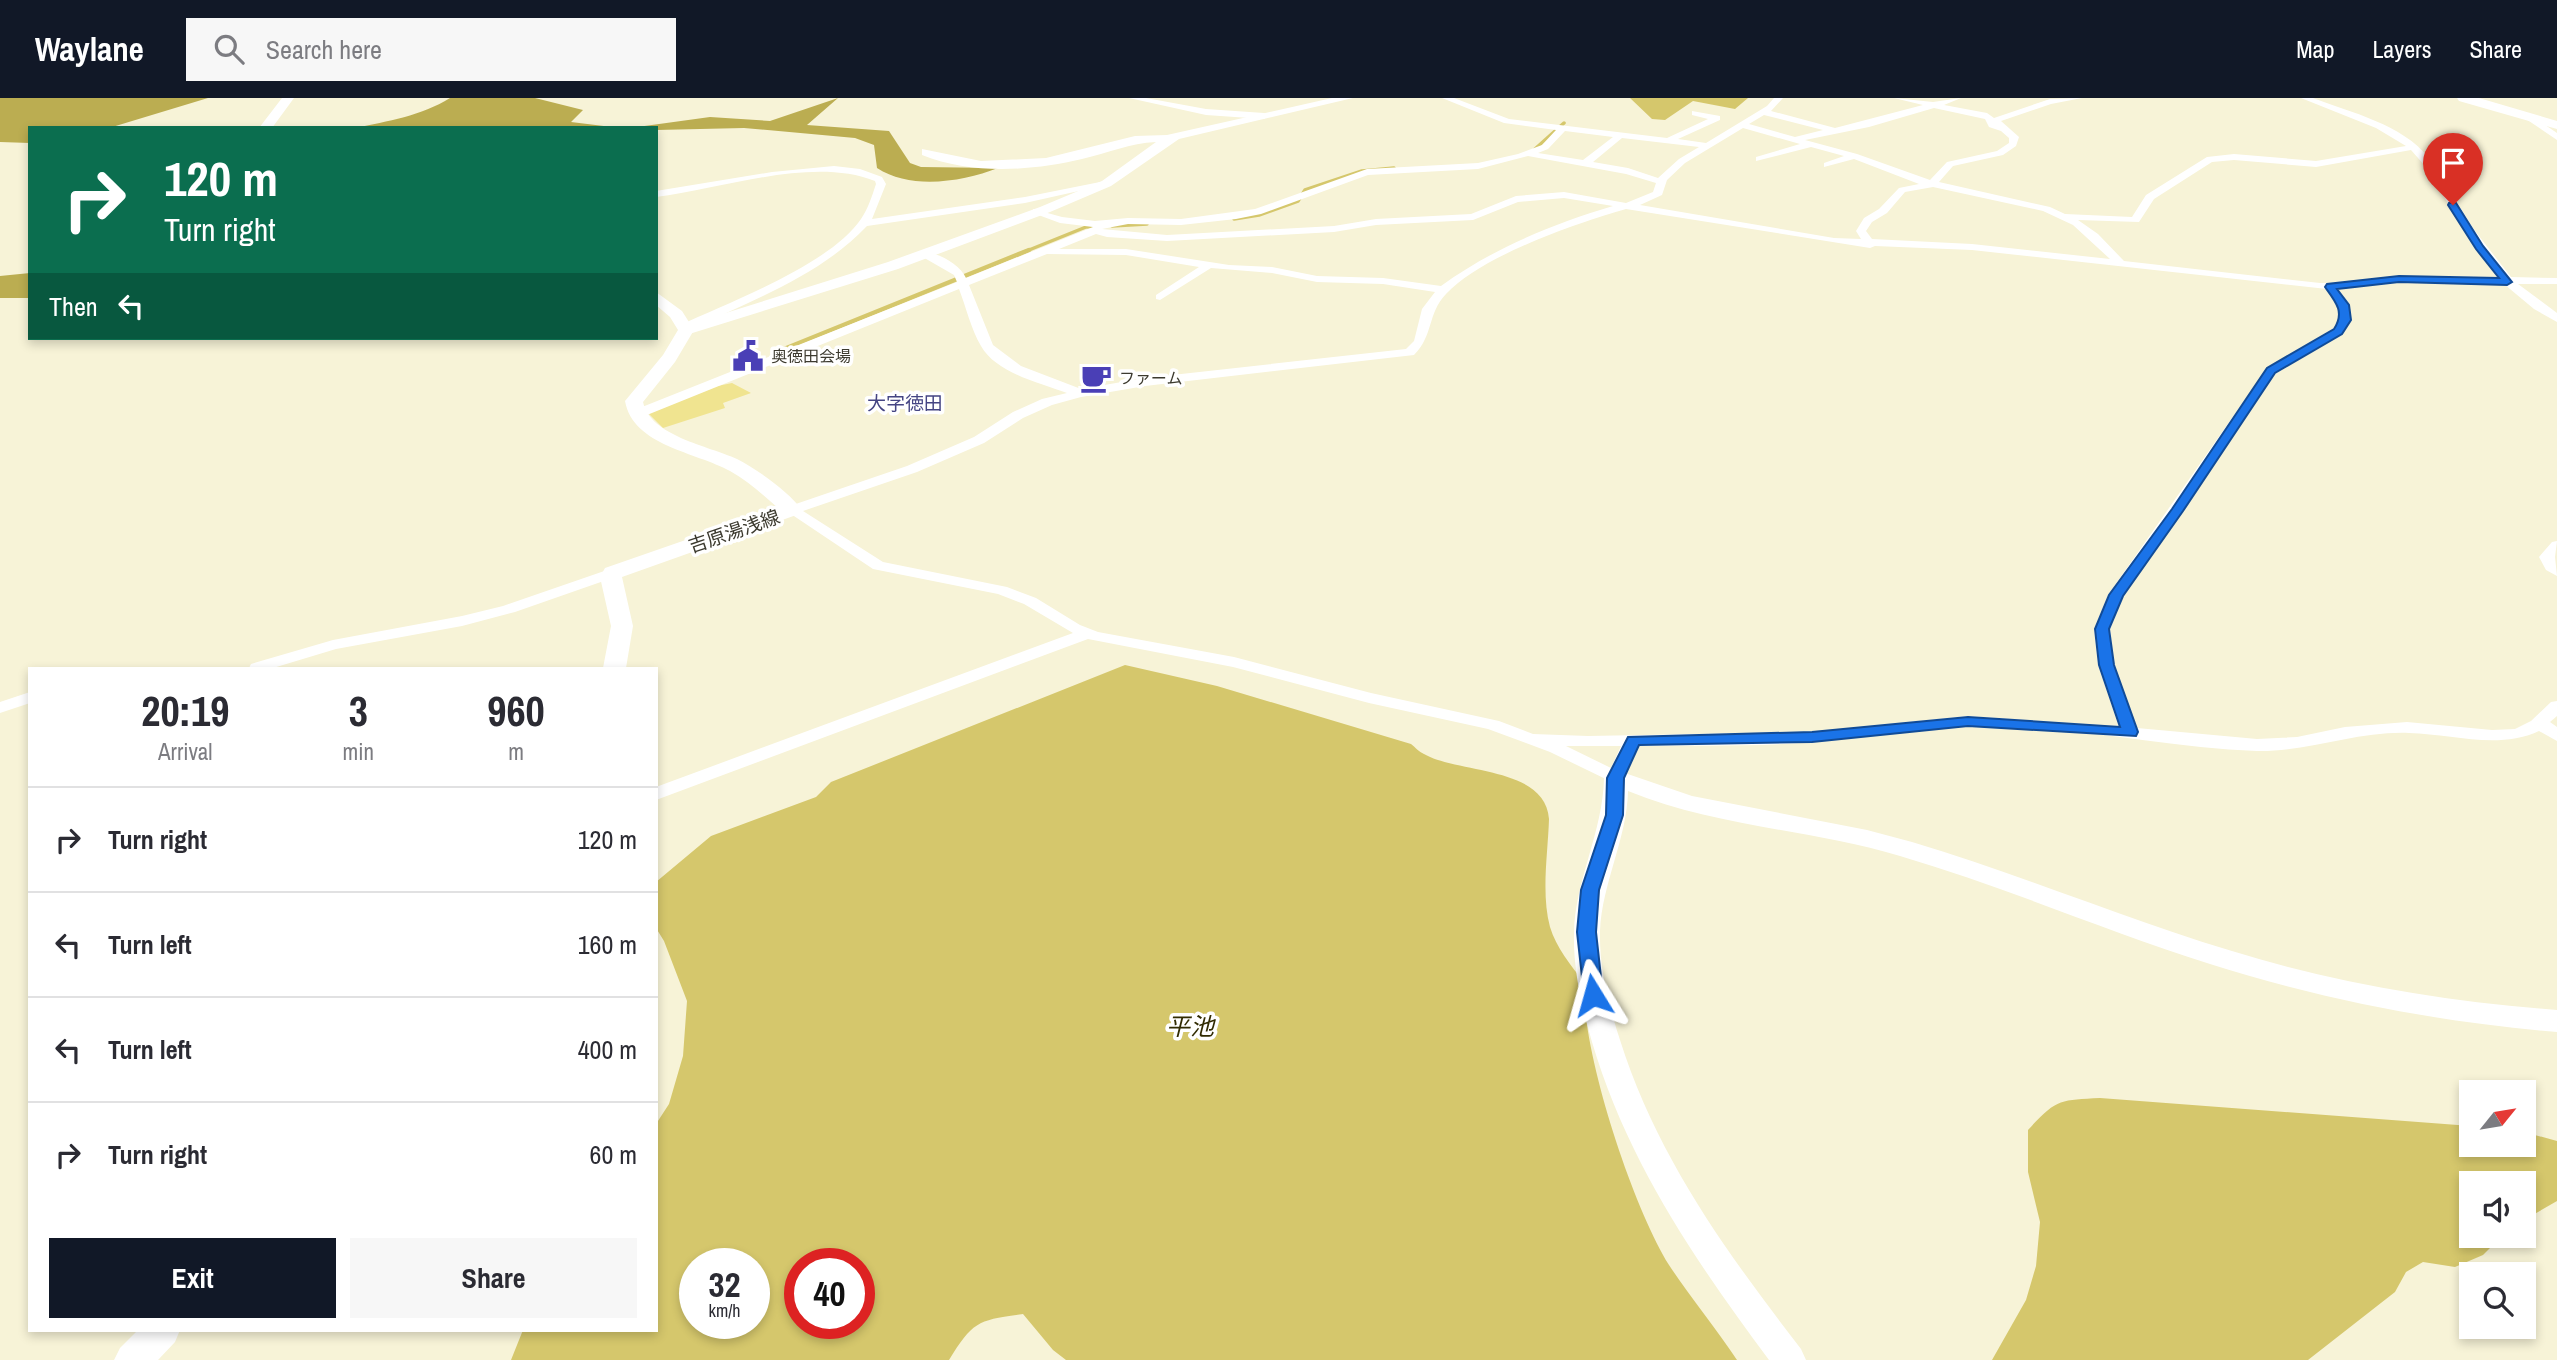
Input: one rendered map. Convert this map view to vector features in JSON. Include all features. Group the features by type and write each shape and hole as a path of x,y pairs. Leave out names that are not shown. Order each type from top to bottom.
{"main road":[{"path":"267,126 288,98"},
{"path":"2464,98 2557,125"},
{"path":"636,414 634,401 657,377 679,346 685,329 676,314 658,299"},
{"name":"吉原湯浅線","path":"636,414 647,425 673,441 740,468 792,510"},
{"name":"吉原湯浅線","path":"614,573 792,510"},
{"path":"614,573 611,578 623,631 614,667"},
{"path":"133,1360 160,1332"}],"street":[{"path":"1133,98 1206,113 1264,116"},
{"path":"926,152 956,161 1037,162 1068,158 1143,139 1168,139 1347,98"},
{"path":"1446,98 1507,121 1705,145"},
{"path":"792,510 925,464 979,440 1018,415 1047,402 1080,393 1251,369 1406,354 1417,348 1428,309 1443,290 1474,267 1569,222 1631,205 1658,192 1661,182 1682,161 1763,113 1776,104 1779,98"},
{"path":"1898,98 1984,115 1989,117 1992,125 2004,128"},
{"path":"1796,139 1855,127 1957,98"},
{"path":"1870,245 1861,231 1868,220 1883,211 1902,190 1932,184 1950,164 2006,149 2015,138 1996,122 1999,119 2050,102 2078,98"},
{"path":"2305,98 2376,127 2413,147 2425,160 2480,247 2507,282 2527,301 2557,318"},
{"path":"1671,139 1717,118 1695,113"},
{"path":"1763,113 1836,131"},
{"path":"1800,121 1811,116 1855,127"},
{"path":"2529,117 2557,137"},
{"path":"1741,125 1854,156 1912,179 2019,202 2062,216 2094,236 2119,262"},
{"path":"636,414 1096,227 1128,221 1181,222 1257,212 1367,172 1478,166 1545,148 1562,128"},
{"path":"1584,164 1620,134"},
{"path":"685,329 805,295 925,254 1037,211 1105,184 1126,172 1142,156 1168,139"},
{"path":"1759,159 1811,144"},
{"path":"2062,216 2136,220 2150,197 2196,166 2215,158 2243,157 2316,164 2413,147"},
{"path":"1530,154 1628,172 1661,182"},
{"path":"1827,165 1854,156"},
{"path":"658,194 777,174 855,170 873,175 881,184 863,223 823,257 685,329"},
{"path":"863,223 1025,200 1105,184"},
{"path":"1037,211 1054,218 1096,227 1107,234 1167,238 1334,229 1376,222 1472,216 1516,199 1564,195 1773,232 1870,245 1941,245 2119,262 2330,287 2399,279 2557,281"},
{"path":"1041,251 1126,251 1209,265 1272,270 1326,281 1383,281 1443,290"},
{"path":"925,254 951,266 964,282 987,346 993,354 1011,365 1080,393"},
{"path":"1160,297 1209,265"},
{"path":"781,280 805,295"},
{"path":"2130,732 2106,665 2102,629 2116,595 2179,508 2271,370 2338,331 2346,320 2344,305 2330,287"},
{"path":"792,510 878,566 902,573 1002,590 1030,601 1087,634 1234,662 1379,700 1493,725 1571,755 1651,794 1699,808 1843,833 1905,848 2217,957 2302,981 2432,1007 2557,1021"},
{"path":"2557,545 2547,557 2551,567 2557,571"},
{"path":"260,667 332,645 509,610 614,573"},
{"path":"658,793 1087,634"},
{"path":"0,708 28,698"},
{"path":"1532,739 1812,737 1968,721 2130,732 2257,745 2297,743 2345,732 2407,727 2492,735 2518,734 2540,723 2557,706"},
{"path":"2540,723 2557,736"},
{"path":"1633,740 1616,778 1615,815 1590,890 1586,932 1593,995 1606,1046 1630,1112 1664,1181 1715,1262 1789,1360"}],"shaded area":[{"path":"0,98 208,98 116,126 28,126 28,143 0,142"},
{"path":"450,98 535,98 583,110 571,122 604,126 364,126 416,114"},
{"path":"838,98 807,125 889,131 910,163 921,167 998,168 953,180 921,181 890,175 877,168 874,145 855,138 744,128 658,130 658,126 645,126 710,117 770,121"},
{"path":"28,273 28,298 0,298 0,276"},
{"path":"732,383 751,393 723,403 725,408 663,428 647,412 703,389"}],"water":[{"path":"1630,98 1748,98 1735,109 1693,101 1665,120 1652,119"},
{"name":"平池","path":"1125,665 1217,686 1411,744 1422,753 1439,760 1517,780 1533,789 1544,802 1549,819 1545,887 1547,914 1560,949 1584,982 1585,1012 1591,1047 1611,1127 1625,1167 1669,1265 1737,1360 1066,1360 1053,1350 1023,1314 996,1318 978,1325 964,1337 949,1360 511,1360 522,1332 658,1332 658,1121 669,1104 683,1056 687,1001 658,931 658,880 711,836 816,797 831,782"},
{"path":"2100,1098 2459,1125 2459,1157 2536,1157 2536,1135 2557,1141 2557,1201 2536,1213 2536,1171 2459,1171 2459,1248 2490,1248 2483,1255 2467,1262 2459,1262 2455,1267 2423,1262 2406,1272 2395,1292 2308,1360 1992,1360 2026,1300 2036,1266 2040,1222 2028,1172 2028,1130 2045,1112 2060,1103"}],"waterway":[{"path":"1535,149 1564,123"},
{"path":"1234,219 1259,215 1298,201 1305,190 1362,171 1394,168"},
{"path":"1112,226 1147,224"},
{"path":"1024,252 1086,227 1098,226"},
{"path":"784,349 1029,250"}],"place":[{"name":"奥徳田会場","path":"748,356"},
{"name":"ファーム","path":"1096,378"}],"district":[{"name":"大字徳田","path":"905,403"}],"route":[{"path":"1593,995 1586,932 1590,890 1615,815 1616,778 1633,740 1812,737 1968,721 2130,732 2106,665 2102,629 2116,595 2177,511 2271,370 2338,331 2346,320 2344,305 2330,287 2399,279 2507,282 2453,205"}]}
